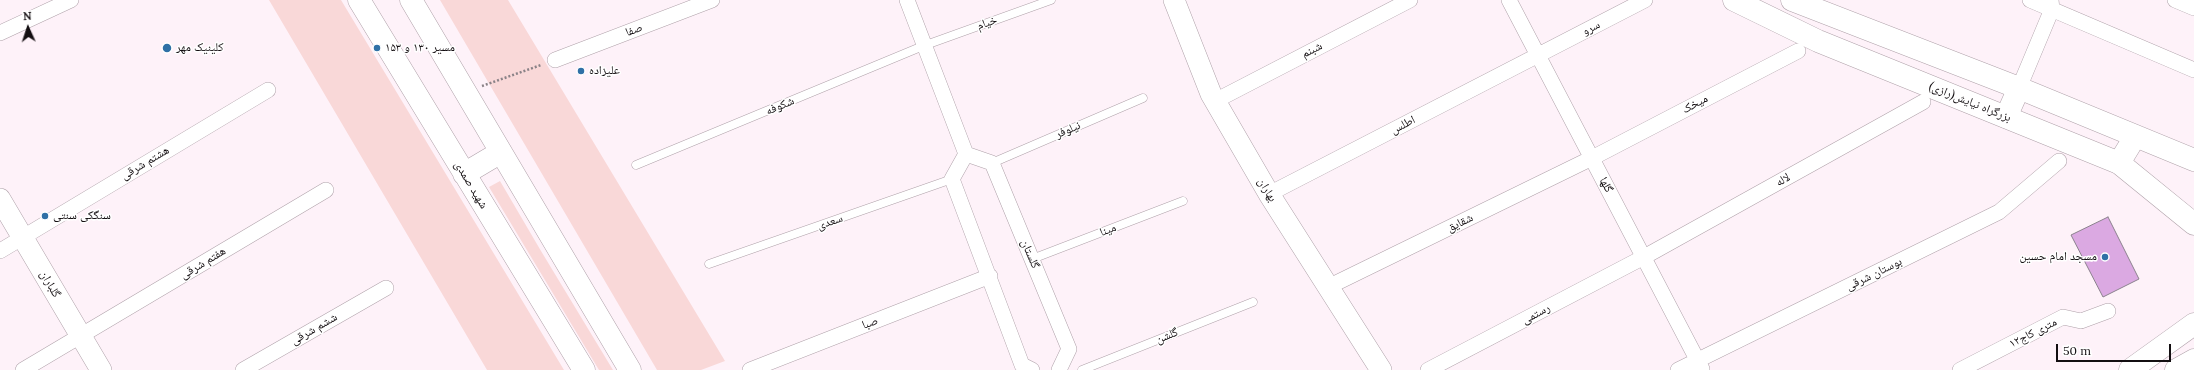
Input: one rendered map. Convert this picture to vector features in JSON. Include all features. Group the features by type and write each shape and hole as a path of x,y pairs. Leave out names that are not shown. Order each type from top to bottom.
{"main road":[{"name":"شهید صمدی","path":"359,0 584,370"},
{"path":"411,0 630,370"},
{"name":"بهاران","path":"1174,0 1216,101 1269,194 1381,370"},
{"name":"بزرگراه نیایش(رازی)","path":"1734,0 1818,41 2119,163 2194,224"},
{"path":"1792,0 2020,88 2194,160"},
{"path":"2006,117 2020,88"},
{"path":"2119,163 2128,150 2132,135"},
{"path":"464,174 501,152"},
{"name":"گلباران","path":"0,199 101,370"},
{"path":"2130,370 2160,346 2194,324"},
{"path":"2176,370 2194,360"}],"street":[{"path":"0,33 71,0"},
{"name":"صفا","path":"555,60 712,0"},
{"path":"906,0 966,154 992,163"},
{"name":"شبنم","path":"1216,101 1410,0"},
{"name":"گلها","path":"1509,0 1700,365"},
{"name":"سرو","path":"1538,55 1645,0"},
{"path":"2030,0 2052,5 2194,70"},
{"path":"2175,0 2194,8"},
{"path":"2020,88 2052,5"},
{"name":"میخک","path":"1592,158 1798,51"},
{"name":"اطلس","path":"1269,194 1538,55"},
{"name":"هشتم شرقی","path":"0,251 268,90"},
{"name":"لاله","path":"1644,257 1923,102"},
{"path":"966,154 952,179 990,276 1022,365 1032,370"},
{"name":"شقایق","path":"1328,287 1592,158"},
{"name":"بوستان شرقی","path":"1678,370 1700,365 1999,212 2059,161"},
{"name":"گلستان","path":"992,163 1069,348 1059,370"},
{"name":"هفتم شرقی","path":"23,370 326,190"},
{"name":"رستمی","path":"1428,370 1644,257"},
{"name":"صبا","path":"750,370 990,276"},
{"name":"ششم شرقی","path":"243,370 386,288"},
{"name":"۱۲متری کاج","path":"1960,370 2063,317 2081,321 2108,312"}],"lane":[{"name":"خیام","path":"923,46 1051,0"},
{"name":"شکوفه","path":"636,165 923,46"},
{"name":"نیلوفر","path":"992,163 1143,98"},
{"name":"سعدی","path":"709,264 952,179"},
{"name":"مینا","path":"1032,259 1183,201"},
{"name":"گلشن","path":"1082,370 1253,302"}],"path":[{"path":"466,92 555,60"}],"shaded area":[{"path":"269,0 341,0 564,370 487,370"},
{"path":"440,0 508,0 725,361 701,370 657,370"},
{"path":"500,181 613,370 599,370 489,187"}],"building":[{"name":"مسجد امام حسین","path":"2108,217 2139,279 2103,297 2071,235"}],"place":[{"name":"کلینیک مهر","path":"167,48"},
{"name":"مسیر ۱۳۰ و ۱۵۳","path":"377,48"},
{"name":"علیزاده","path":"581,71"},
{"name":"سنگکی سنتی","path":"45,216"},
{"name":"مسجد امام حسین","path":"2105,257"}]}
